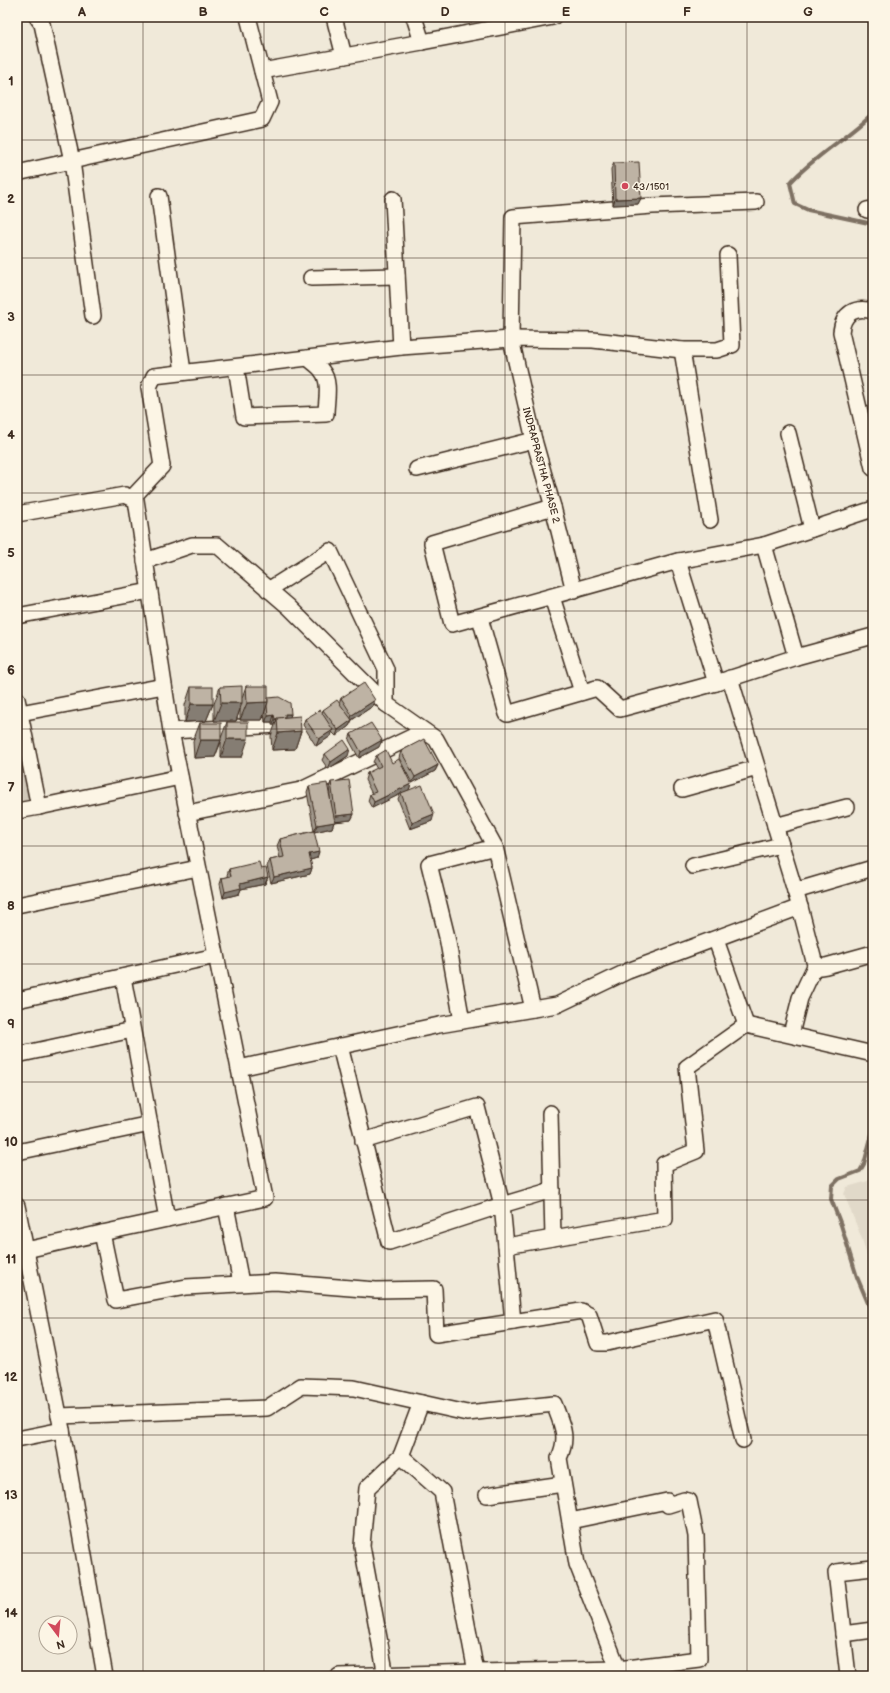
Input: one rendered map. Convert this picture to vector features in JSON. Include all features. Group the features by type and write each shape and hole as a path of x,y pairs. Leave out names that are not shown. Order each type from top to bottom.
{"street":[{"path":"37,17 42,24 72,161 93,316"},
{"path":"17,173 262,119 270,102 248,17"},
{"path":"334,17 344,56"},
{"path":"414,17 422,42"},
{"path":"262,71 553,17"},
{"path":"158,196 183,372"},
{"path":"393,199 400,347"},
{"name":"INDRAPRASTHA PHASE 2","path":"574,591 553,507 534,440 511,339 513,217 652,206 756,202"},
{"path":"132,498 162,466 149,387 154,376 400,347 511,339 593,340 682,350 717,350 732,345 728,255"},
{"path":"311,278 397,276"},
{"path":"873,311 855,309 847,314 842,323 841,332 873,467"},
{"path":"682,350 710,520"},
{"path":"236,367 244,417 326,414 327,386 325,378 322,370 308,358"},
{"path":"788,433 812,529"},
{"path":"417,468 534,440"},
{"path":"17,514 125,495 136,500 170,731 265,1198 26,1250"},
{"path":"553,507 432,543 452,624 480,618 678,561 764,545 873,509"},
{"path":"146,561 192,545 217,546 289,608 386,704 436,739 495,847 533,1009"},
{"path":"764,545 796,657"},
{"path":"268,590 330,551 386,670 386,704"},
{"path":"678,561 757,768 795,890 816,964 800,998 791,1034"},
{"path":"17,616 150,591"},
{"path":"552,597 582,692"},
{"path":"480,618 507,714 597,688 620,709 723,681 796,657 873,636"},
{"path":"39,806 18,706 164,686"},
{"path":"170,731 278,725"},
{"path":"187,813 301,790 424,731"},
{"path":"682,790 757,768"},
{"path":"17,811 180,777"},
{"path":"775,826 846,807"},
{"path":"693,866 781,845"},
{"path":"462,1021 447,937 429,864 495,847"},
{"path":"17,904 198,868"},
{"path":"795,890 873,868"},
{"path":"239,1068 462,1021 557,1005 628,971 716,940 800,907"},
{"path":"716,940 746,1025"},
{"path":"816,964 820,967 826,966 873,953"},
{"path":"17,1000 216,956"},
{"path":"123,977 167,1219"},
{"path":"506,1246 665,1219 664,1164 696,1151 687,1067 746,1025 791,1034 873,1054"},
{"path":"17,1055 132,1030"},
{"path":"340,1046 389,1242 552,1190"},
{"path":"363,1141 477,1107 502,1205 513,1322"},
{"path":"550,1113 553,1238"},
{"path":"17,1152 150,1124"},
{"path":"17,1206 60,1423 105,1676"},
{"path":"226,1206 241,1284"},
{"path":"102,1234 116,1300 186,1287 275,1282 376,1290 434,1289 436,1334 581,1311 589,1315 598,1343 607,1343 715,1319 743,1440"},
{"path":"17,1439 60,1423 267,1408 301,1386 354,1388 466,1413 554,1404 564,1428 565,1445 559,1458 577,1564 620,1673"},
{"path":"386,1676 362,1546 367,1488 401,1456 421,1403"},
{"path":"401,1456 442,1492 477,1674"},
{"path":"487,1495 563,1484"},
{"path":"339,1676 620,1673 699,1659 696,1536 689,1501 684,1500 668,1505 667,1501 570,1521"},
{"path":"848,1676 836,1572 873,1568"},
{"path":"843,1634 873,1630"}],"shaded area":[{"path":"17,716 33,804 17,807"},
{"path":"873,1172 873,1276 862,1239 844,1194 847,1187 868,1181"}],"building":[{"name":"43/1501","path":"639,162 641,198 615,199 614,163"},
{"path":"364,683 375,700 352,715 341,698"},
{"path":"242,686 242,703 221,703 220,687"},
{"path":"246,686 268,686 268,702 247,703"},
{"path":"191,687 213,687 213,704 191,704"},
{"path":"279,697 290,703 291,714 285,714 285,717 275,719 274,715 268,716 268,698"},
{"path":"337,700 352,720 338,730 323,710"},
{"path":"320,710 333,730 319,739 305,719"},
{"path":"300,716 301,731 278,733 277,718"},
{"path":"227,722 248,722 248,739 227,739"},
{"path":"200,723 221,723 221,740 200,740"},
{"path":"371,723 382,740 361,752 351,734"},
{"path":"424,739 438,765 415,777 401,751"},
{"path":"344,740 350,749 331,762 325,754"},
{"path":"386,750 392,763 399,759 411,784 374,802 370,794 376,792 367,773 381,766 376,756"},
{"path":"349,780 354,814 336,816 331,782"},
{"path":"327,783 335,822 317,825 309,786"},
{"path":"422,785 434,814 412,823 401,793"},
{"path":"314,831 319,852 309,854 312,868 274,877 270,860 284,857 280,839"},
{"path":"259,862 261,869 266,868 268,877 240,884 241,888 225,892 222,878 231,876 229,869"}],"waterway":[{"path":"873,113 809,164 790,183 795,204 808,210 873,224"},
{"path":"873,1130 864,1164 860,1171 839,1179 832,1186 831,1199 841,1225 857,1277 873,1315"}],"place":[{"name":"43/1501","path":"625,186"}]}
